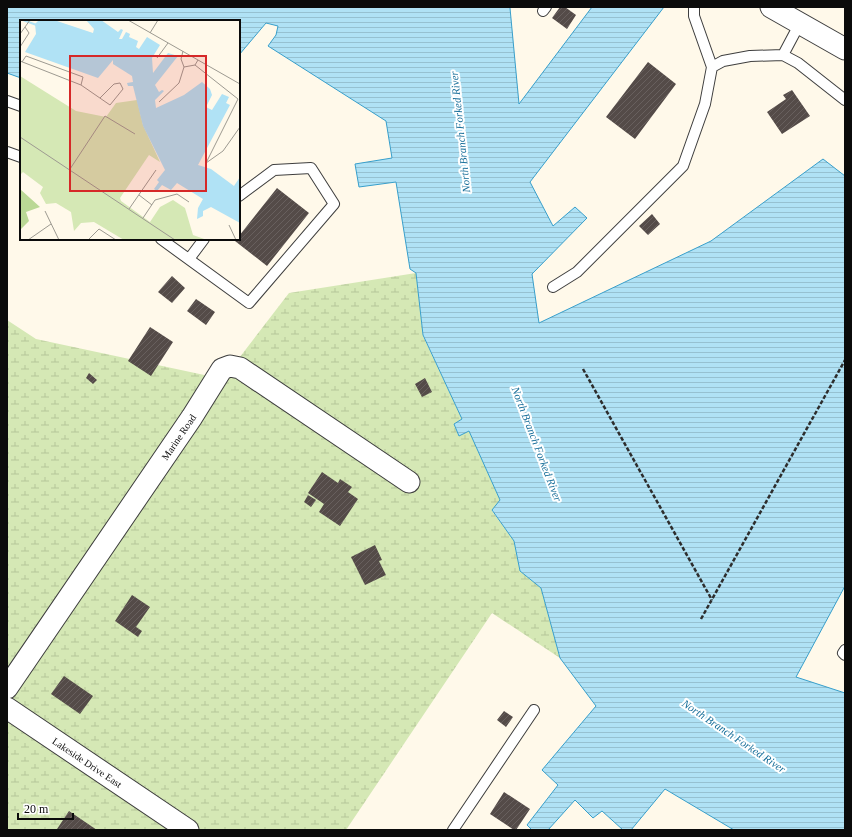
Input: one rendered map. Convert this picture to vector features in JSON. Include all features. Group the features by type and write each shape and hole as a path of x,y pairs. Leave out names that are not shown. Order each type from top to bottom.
{"street":[{"path":"771,7 845,49"},
{"name":"Marine Road","path":"7,688 192,418 222,369 230,366 240,368 409,482"},
{"name":"Lakeside Drive East","path":"7,708 188,830"}],"lane":[{"path":"553,287 577,272 683,166 705,104 712,67 694,16 694,7"},
{"path":"783,55 800,23"},
{"path":"712,67 723,61 743,57 783,55 798,63 844,97"},
{"path":"7,101 20,106"},
{"path":"7,152 20,157"},
{"path":"161,240 249,303 334,204 311,168 274,170 240,195"},
{"path":"189,259 203,240"},
{"path":"845,650 843,653 845,655"},
{"path":"453,830 534,710"}],"path":[{"path":"701,619 845,360"},
{"path":"583,369 712,600"}],"green space":[{"path":"416,273 423,336 462,419 454,424 459,436 469,431 500,500 492,511 514,541 520,571 541,588 560,658 492,613 346,830 7,830 7,320 36,339 223,379 289,293"}],"water":[{"name":"North Branch Forked River","path":"7,7 511,7 519,104 592,7 664,7 530,182 553,226 575,207 587,218 532,274 539,323 711,241 823,159 845,176 845,586 796,677 845,693 845,830 734,830 665,789 631,830 623,830 602,811 593,818 575,800 548,830 532,830 527,825 558,785 542,770 596,706 560,658 541,588 520,571 514,541 492,510 500,500 469,431 459,436 454,424 462,419 423,335 416,273 410,269 396,182 359,187 355,164 392,158 386,121 268,46 276,35 278,26 266,23 240,54 240,20 20,20 20,78 7,73"}],"building":[{"path":"560,7 565,7 576,15 567,29 552,18"},
{"path":"648,62 676,84 635,139 606,117"},
{"path":"792,90 810,116 782,134 767,112 786,99 783,95"},
{"path":"277,188 309,213 267,266 235,241 240,240 240,235"},
{"path":"652,214 660,224 648,235 639,226"},
{"path":"172,276 185,288 172,303 158,292"},
{"path":"196,299 215,312 206,325 187,311"},
{"path":"150,327 173,342 151,376 128,361"},
{"path":"89,373 97,380 93,384 86,378"},
{"path":"425,378 432,392 422,397 415,384"},
{"path":"322,472 338,483 340,479 352,487 348,492 358,499 340,526 319,512 324,504 308,493"},
{"path":"308,495 316,500 311,507 304,502"},
{"path":"375,545 382,560 379,561 386,575 365,585 351,557"},
{"path":"132,595 150,607 136,627 142,631 138,637 115,621"},
{"path":"64,676 93,696 80,714 51,694"},
{"path":"504,711 513,717 506,727 497,720"},
{"path":"504,792 530,809 516,830 490,814"},
{"path":"69,811 97,830 58,830 57,829"}]}
